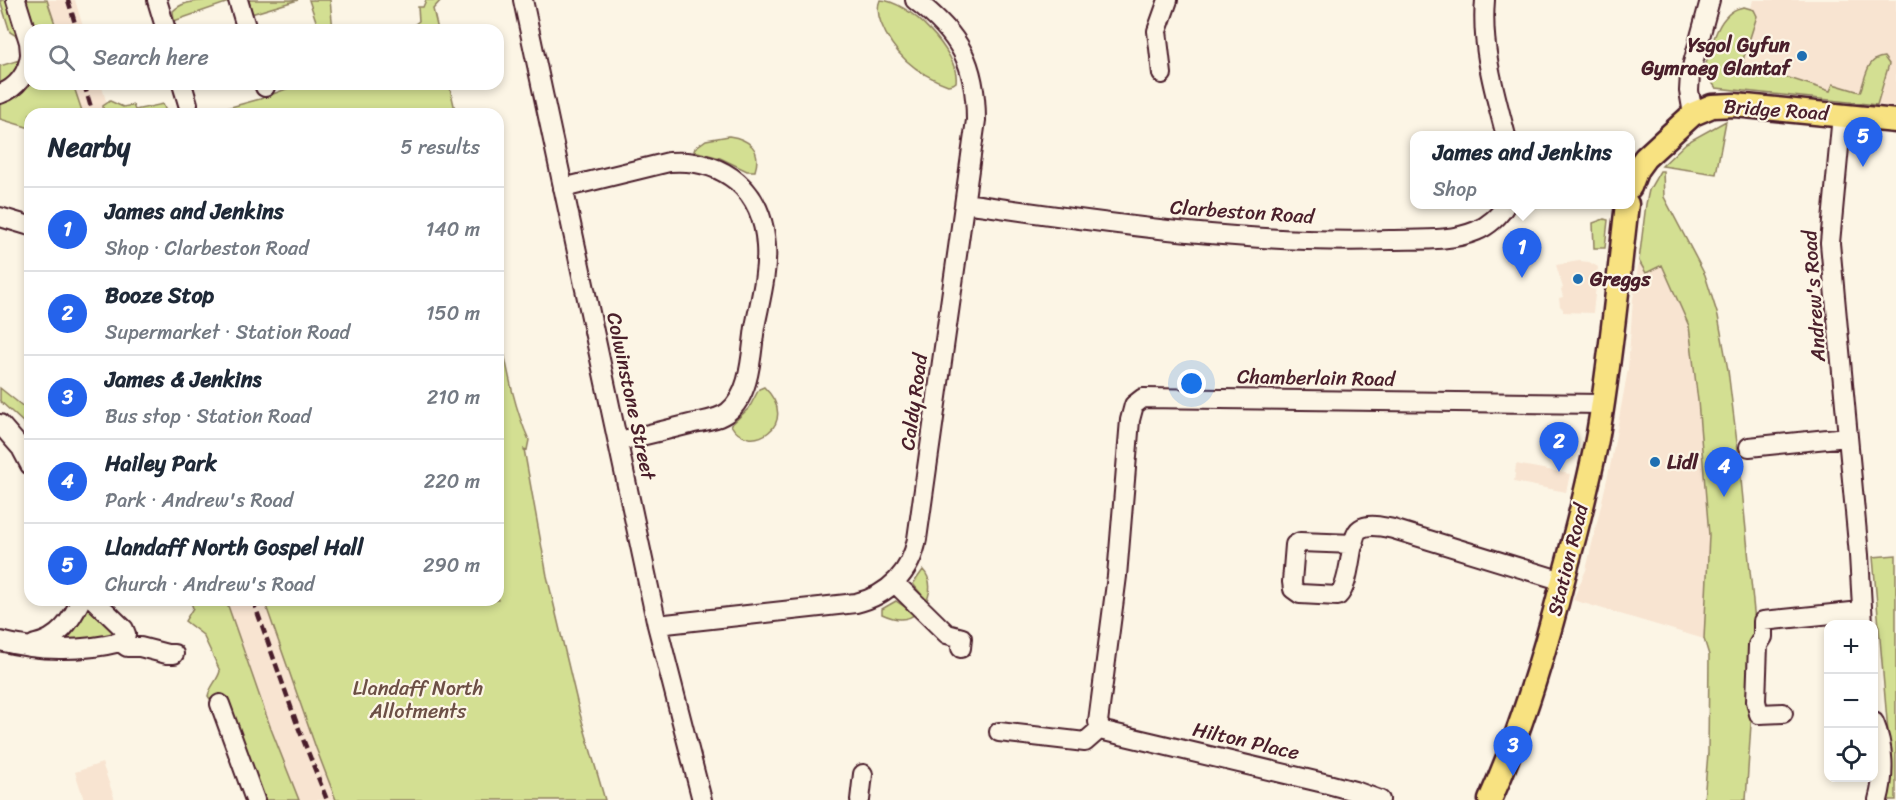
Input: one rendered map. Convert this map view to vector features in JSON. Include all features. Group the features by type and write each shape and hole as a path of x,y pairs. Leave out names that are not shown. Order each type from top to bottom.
{"main road":[{"name":"Bridge Road","path":"1693,114 1712,106 1728,105 1896,122"},
{"path":"1635,174 1645,158 1693,114"},
{"name":"Station Road","path":"1490,800 1529,698 1563,581 1590,473 1603,404 1626,209"}],"street":[{"path":"16,0 24,26"},
{"path":"157,0 164,24"},
{"path":"238,0 245,24"},
{"name":"Colwinstone Street","path":"524,0 657,626 702,800"},
{"name":"Caldy Road","path":"657,626 856,603 877,596 895,583 905,571 915,549 965,203 976,120 976,94 962,51 953,36 942,22 915,0"},
{"path":"1162,74 1157,31 1168,0"},
{"path":"1485,0 1484,40 1487,60 1505,131"},
{"path":"1693,114 1689,91 1690,74 1710,0"},
{"path":"0,94 13,87 24,74"},
{"path":"184,90 188,104"},
{"name":"Andrew's Road","path":"1783,713 1759,714 1756,700 1758,645 1763,637 1763,621 1862,618 1830,243 1842,115"},
{"path":"563,188 669,162 686,160 708,165 725,172 742,185 755,206 765,234 766,262 749,368 736,404 719,418 619,441"},
{"name":"Clarbeston Road","path":"965,203 1211,234 1260,238 1371,241 1441,239 1461,236 1487,225 1502,209"},
{"path":"0,217 24,224"},
{"name":"Chamberlain Road","path":"1099,725 1117,576 1130,420 1134,405 1138,400 1143,398 1603,404"},
{"path":"0,424 24,454"},
{"path":"1749,447 1847,437"},
{"path":"1357,536 1381,527 1393,529 1563,581"},
{"path":"895,583 947,634 962,638 961,648"},
{"path":"27,646 44,642 57,635 67,625 78,606"},
{"path":"0,641 45,649 87,648 120,642 126,634 124,629 100,606"},
{"path":"120,642 127,647 140,647 174,654"},
{"path":"220,704 255,800"},
{"path":"999,732 1085,741 1099,725"},
{"name":"Hilton Place","path":"1099,725 1104,731 1338,786 1380,800"},
{"path":"1876,728 1883,769 1878,800"},
{"path":"860,800 863,774"}],"shaded area":[{"path":"47,0 75,0 82,24 55,24"},
{"name":"Ysgol Gyfun Gymraeg Glantaf","path":"1753,0 1896,0 1896,107 1716,88 1709,79 1705,66 1716,31 1737,8 1751,8"},
{"path":"75,90 103,90 108,108 81,108"},
{"path":"1579,261 1589,262 1598,267 1593,313 1563,312 1560,306 1559,298 1563,297 1561,289 1563,288 1556,265"},
{"path":"1639,261 1647,273 1662,265 1689,326 1698,401 1709,535 1704,639 1573,600 1586,570 1611,462 1628,369 1633,299"},
{"path":"1516,464 1570,474 1566,492 1514,482"},
{"path":"228,606 266,606 336,800 299,800 271,729"},
{"path":"102,763 115,800 84,800 75,772"}],"green space":[{"path":"0,0 8,0 21,39 10,32"},
{"path":"26,0 47,0 55,24 34,24"},
{"path":"207,0 227,0 229,2 174,21 173,11 181,5"},
{"path":"246,0 298,0 251,14"},
{"path":"309,0 330,0 332,24 317,24"},
{"path":"426,0 441,0 433,9 437,24 415,24 419,21 418,7 423,7"},
{"path":"880,0 891,2 904,9 930,30 950,57 955,70 956,82 948,85 926,75 899,53 881,23 878,11"},
{"path":"1744,7 1754,10 1757,16 1742,63 1830,91 1833,84 1860,92 1870,65 1878,58 1884,57 1889,64 1877,105 1716,88 1706,71 1713,39 1725,18 1736,9"},
{"path":"19,60 12,73 0,83 0,66"},
{"path":"24,84 24,90 75,90 81,108 24,108 24,126 0,119 0,102"},
{"path":"283,90 450,90 455,108 227,108"},
{"path":"110,101 123,107 133,105 134,108 103,108"},
{"path":"163,104 165,108 144,108"},
{"path":"1726,121 1716,174 1662,166 1686,143"},
{"path":"736,137 752,146 757,157 755,171 747,171 720,158 694,151 706,140"},
{"path":"1660,171 1663,171 1664,197 1705,275 1718,316 1728,370 1756,632 1752,642 1751,724 1746,800 1704,800 1708,753 1709,655 1704,639 1709,535 1698,401 1689,326 1662,265 1646,273 1639,261 1649,190"},
{"path":"1608,220 1605,248 1594,248 1593,223"},
{"name":"Llandaff North Allotments","path":"504,351 514,397 529,440 527,450 524,449 547,576 580,714 605,800 336,800 266,606 504,606"},
{"path":"764,387 774,401 778,413 775,424 759,437 749,438 739,434 731,425 749,408 759,389"},
{"path":"0,388 24,407 24,423 0,401"},
{"path":"1896,555 1896,800 1887,800 1892,779 1873,557"},
{"path":"923,570 930,587 925,604 918,598 921,594 913,584"},
{"path":"896,601 908,609 911,606 918,612 901,619 882,614 882,609"},
{"path":"192,606 228,606 271,729 299,800 264,800 231,710 214,705 208,696 220,671 203,635 185,621"},
{"path":"84,608 93,608 118,633 100,640 58,640"}],"railway":[{"path":"68,0 75,24"},
{"path":"86,90 91,108"},
{"path":"255,606 327,800"}],"place":[{"name":"Ysgol Gyfun Gymraeg Glantaf","path":"1802,56"},
{"name":"Llandaff North Gospel Hall","path":"1863,167"},
{"name":"James and Jenkins","path":"1522,278"},
{"name":"Greggs","path":"1578,279"},
{"name":"Lidl","path":"1655,462"},
{"name":"Booze Stop","path":"1559,472"},
{"name":"Hailey Park","path":"1724,497"},
{"name":"James & Jenkins","path":"1513,776"}]}
